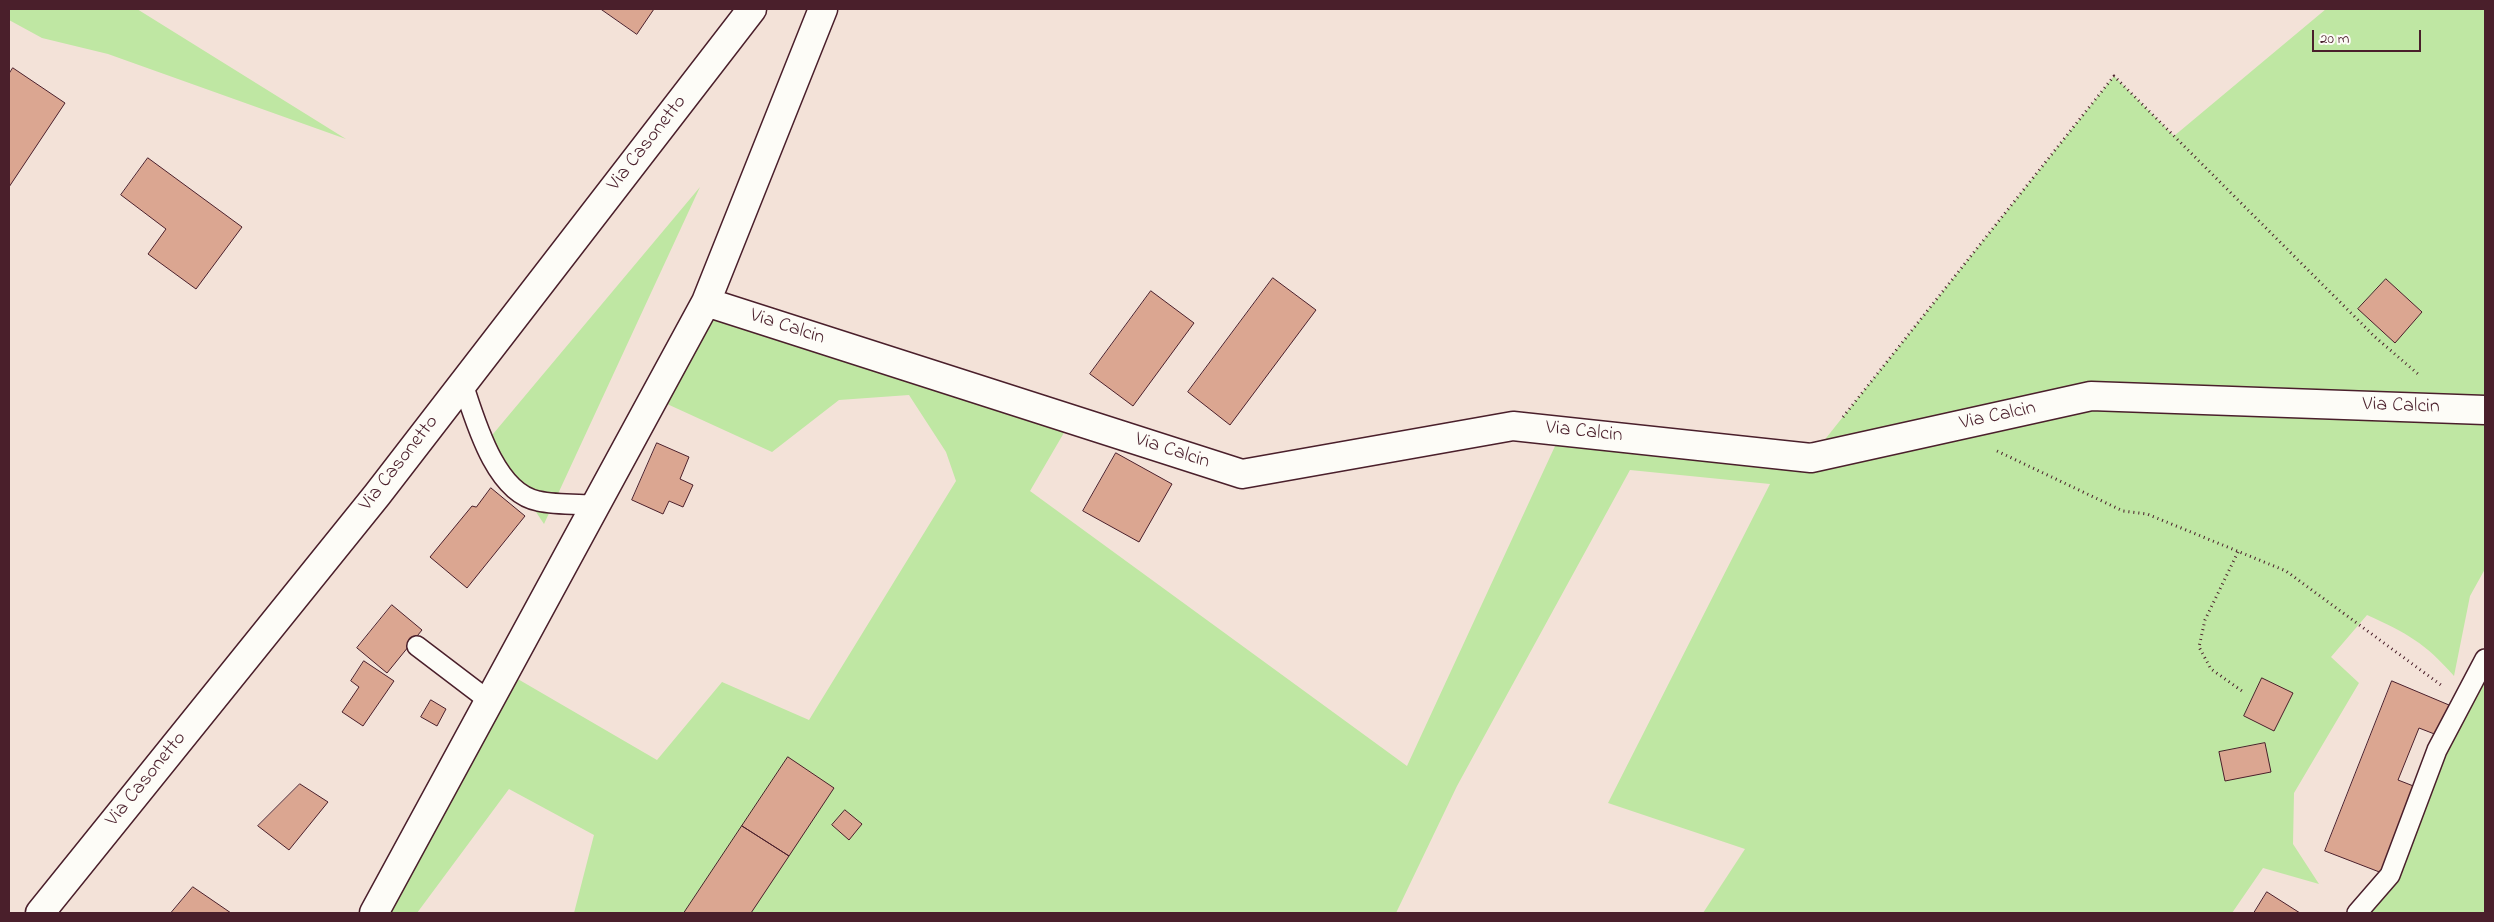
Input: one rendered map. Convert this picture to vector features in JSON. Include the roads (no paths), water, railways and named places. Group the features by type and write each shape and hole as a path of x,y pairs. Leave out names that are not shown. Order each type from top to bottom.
{"street":[{"name":"Via Casonetto","path":"40,913 364,511 752,9"},
{"path":"374,913 488,700 706,302 823,9"},
{"name":"Via Calcin","path":"706,302 1242,474 1513,426 1811,458 2091,396 2485,410"}],"lane":[{"path":"463,384 476,423 498,470 513,489 536,501 595,505"},
{"path":"417,646 488,700"},
{"path":"2357,913 2390,875 2437,750 2485,659"}]}
